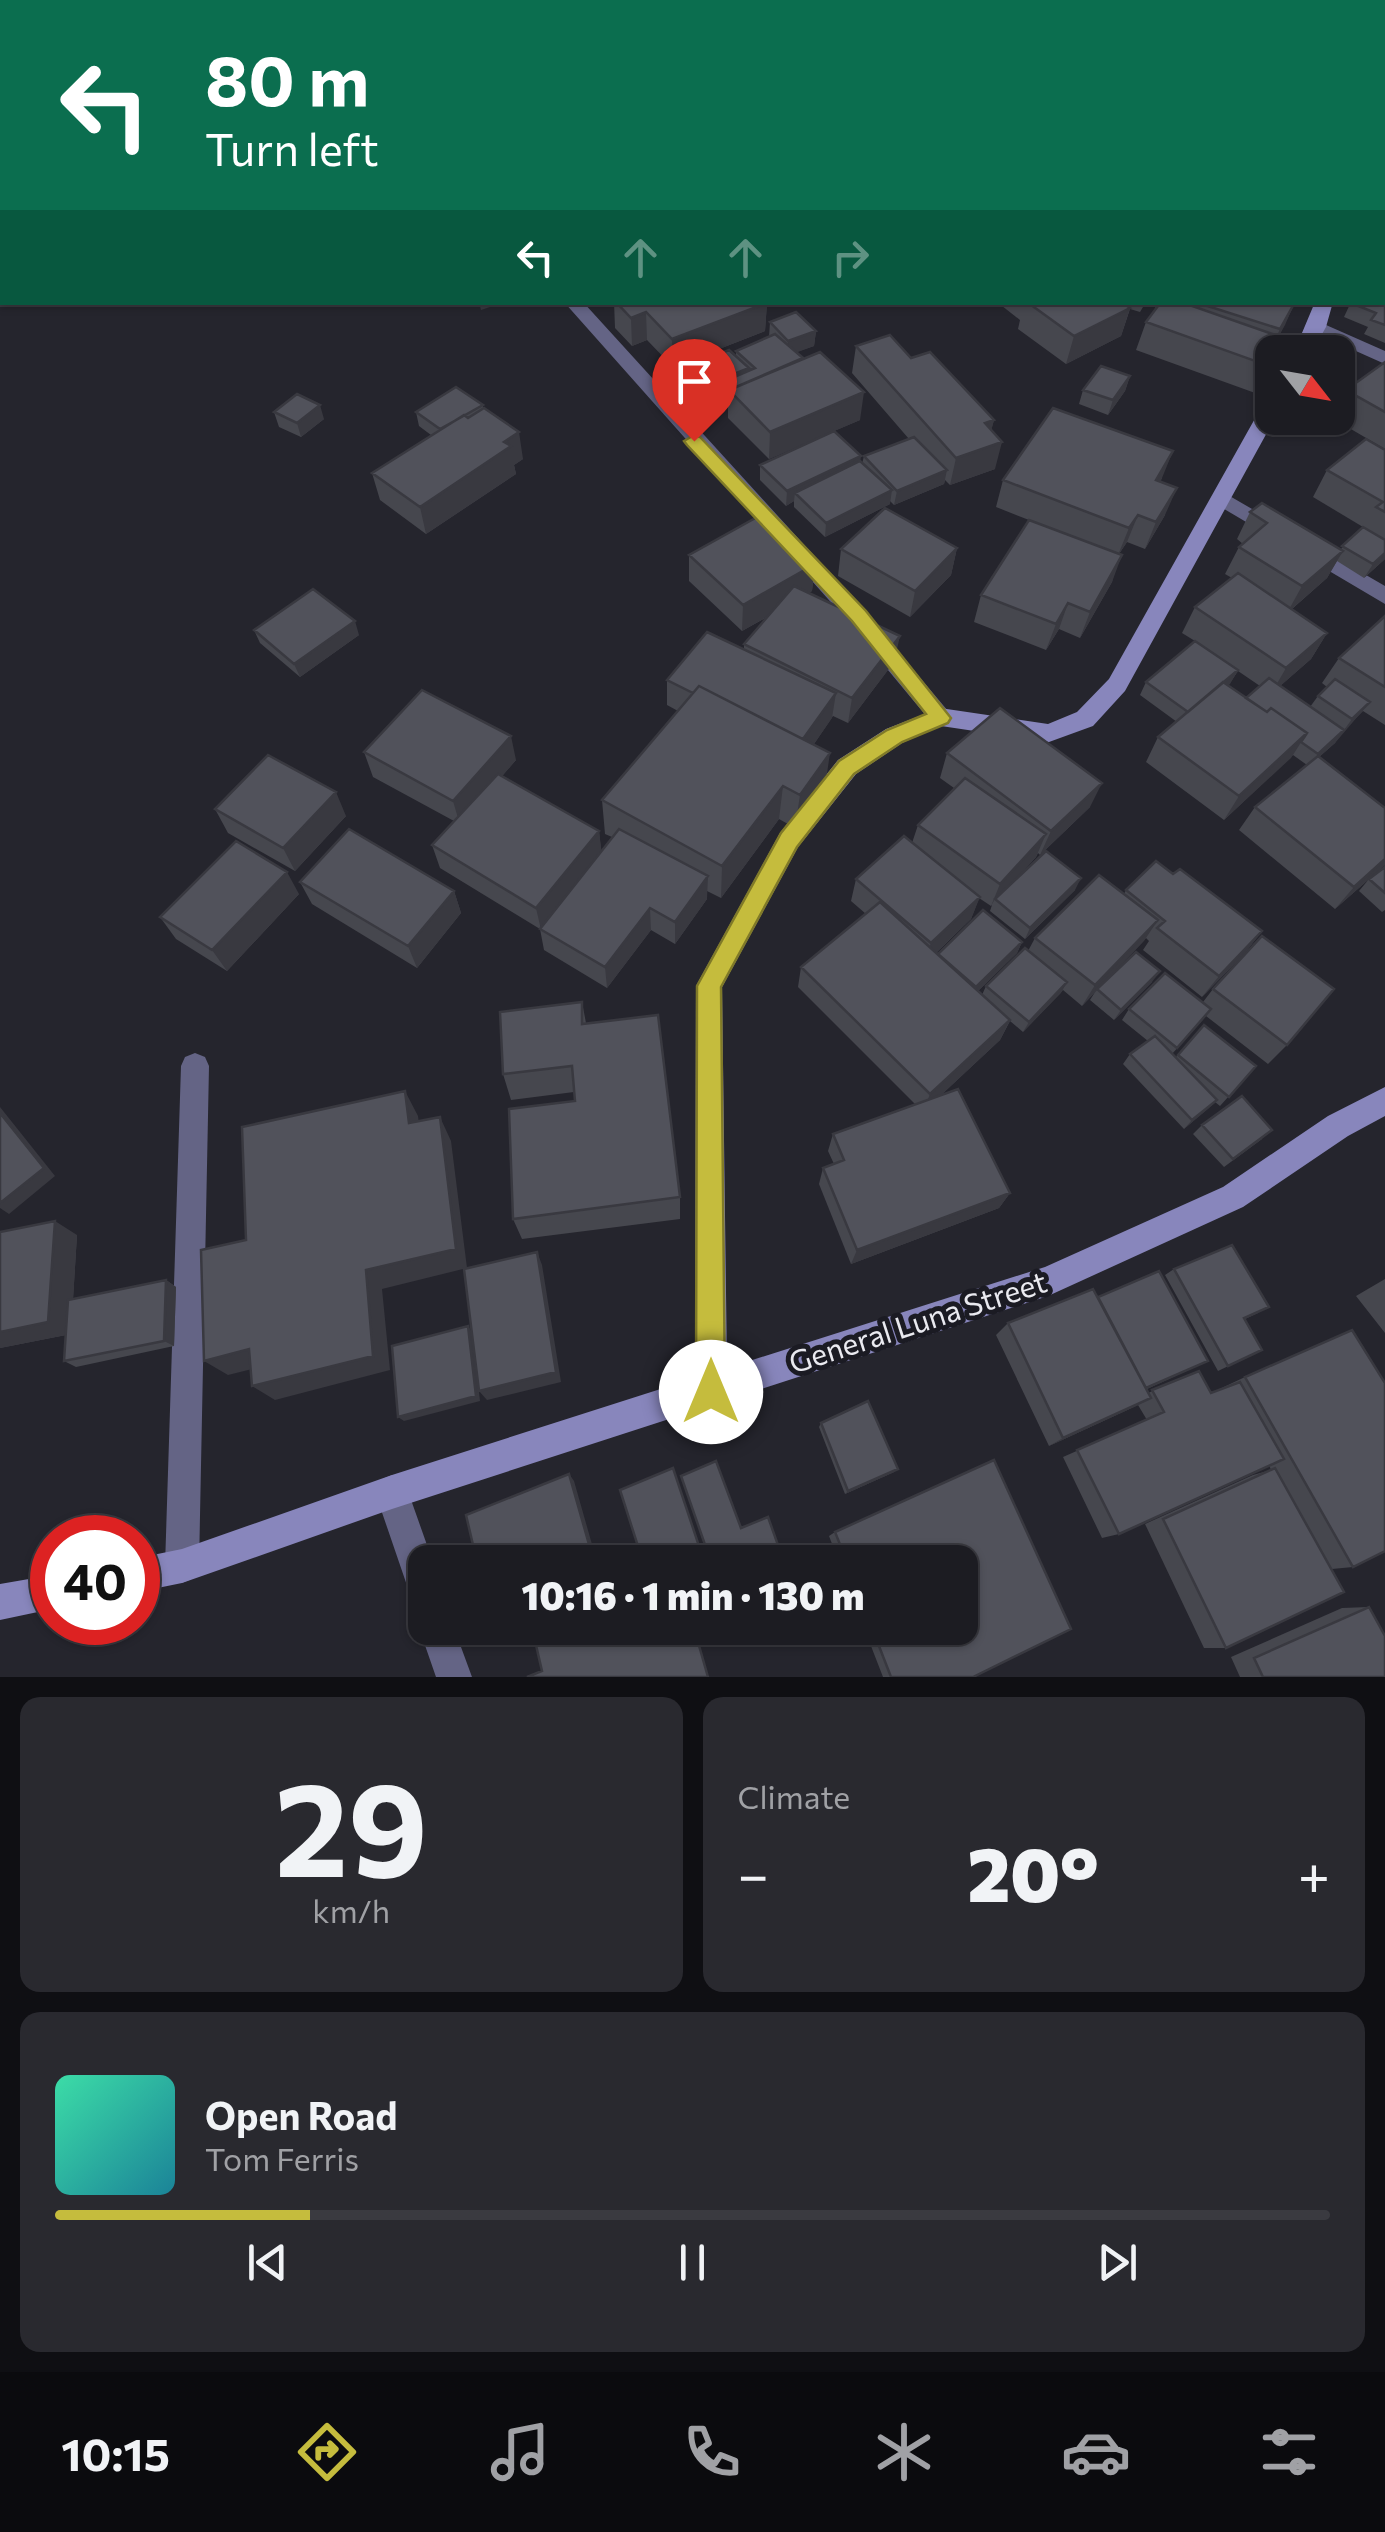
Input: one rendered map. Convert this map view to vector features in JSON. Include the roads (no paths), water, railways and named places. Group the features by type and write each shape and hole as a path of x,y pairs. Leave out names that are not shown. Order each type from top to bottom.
{"street":[{"path":"577,305 694,441 859,616 940,718"},
{"path":"1313,335 1323,305"},
{"path":"1317,327 1385,358"},
{"path":"711,1392 709,986 789,840 847,767 894,736 940,718 1050,733 1085,719 1118,685 1256,435"},
{"path":"1221,498 1385,596"},
{"path":"182,1566 194,1066"},
{"name":"General Luna Street","path":"160,1570 1048,1281 1233,1197 1338,1126 1385,1100"},
{"path":"392,1492 410,1545"},
{"path":"0,1602 30,1596"},
{"path":"443,1645 454,1677"}]}
